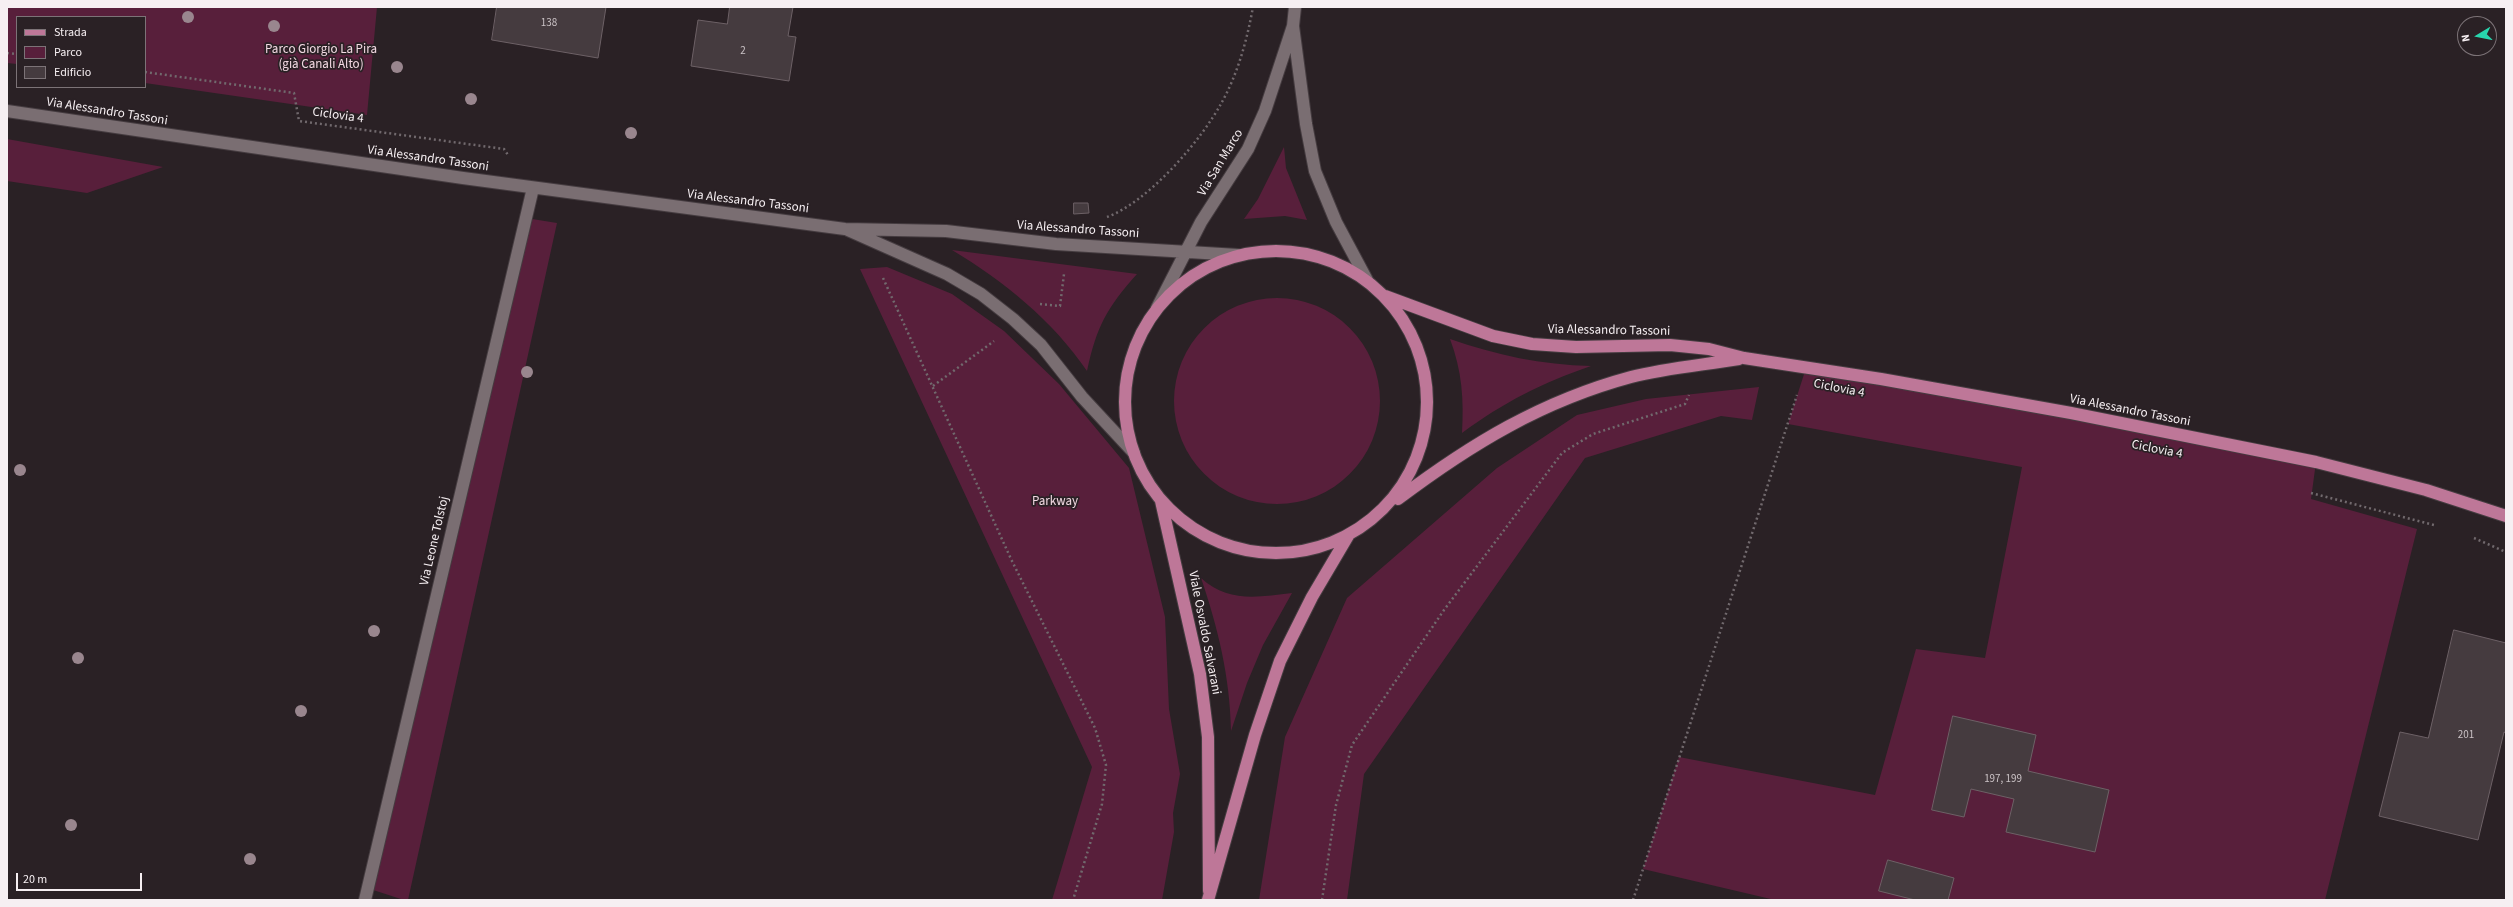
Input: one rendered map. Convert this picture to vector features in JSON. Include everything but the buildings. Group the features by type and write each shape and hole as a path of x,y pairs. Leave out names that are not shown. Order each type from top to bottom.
{"main road":[{"path":"1348,536 1310,550 1269,554 1228,547 1192,528 1161,501 1145,478 1134,453 1125,416 1127,377 1137,341 1157,308 1180,285 1207,267 1238,255 1271,250 1306,253 1338,263 1367,280 1385,296 1403,318 1417,344 1425,372 1428,401 1426,430 1417,459 1404,484 1386,508"},
{"name":"Via Alessandro Tassoni","path":"1385,296 1493,336 1532,344 1576,347 1670,345 1709,349 1744,358 1882,379 2071,413 2316,462 2426,490 2506,516"},
{"name":"Via Alessandro Tassoni","path":"1348,536 1452,458 1523,418 1560,402 1631,377 1744,358"},
{"name":"Viale Osvaldo Salvarani","path":"1161,501 1201,682 1208,737 1208,896"},
{"name":"Viale Osvaldo Salvarani","path":"1208,896 1255,735 1280,662 1312,597 1348,536"}],"street":[{"name":"Via San Marco","path":"1157,308 1201,222 1248,149 1265,111 1293,26 1295,7"},
{"name":"Via San Marco","path":"1293,26 1306,124 1315,171 1336,222 1367,280"},
{"name":"Via Alessandro Tassoni","path":"7,111 533,188 845,229 946,231 1068,245 1238,255"},
{"name":"Via Leone Tolstoj","path":"364,900 533,188"},
{"name":"Via Alessandro Tassoni","path":"845,229 947,274 981,294 1019,324 1041,345 1082,397 1134,453"}],"path":[{"path":"1104,218 1117,213 1159,183 1208,124 1222,102 1243,53 1253,7"},
{"name":"Ciclovia 4","path":"146,72 294,93 299,121 504,148 533,188"},
{"path":"933,386 1019,324 1036,303 1060,306 1068,245"},
{"path":"881,275 1011,558 1095,728 1106,765 1102,804 1074,900"},
{"path":"1632,900 1798,391"},
{"path":"1322,900 1336,805 1352,745 1444,610 1562,453 1593,434 1685,404 1690,393"},
{"path":"2303,491 2437,526"},
{"path":"2466,535 2506,552"}],"green space":[{"name":"Parco Giorgio La Pira (già Canali Alto)","path":"7,7 377,7 367,115 146,83 146,16 16,16 16,64 7,63"},
{"path":"7,139 163,167 87,193 7,181"},
{"path":"1284,147 1286,168 1307,220 1285,216 1244,219 1258,199"},
{"path":"526,218 557,223 408,900 404,900 367,888"},
{"path":"952,250 1137,274 1126,286 1104,319 1095,342 1087,371 1059,335 1026,303 990,275"},
{"name":"Parkway","path":"887,267 952,294 1004,331 1059,384 1129,468 1165,617 1169,709 1180,774 1173,813 1174,832 1162,900 1052,900 1092,767 860,269"},
{"path":"1267,298 1287,298 1307,302 1326,310 1350,328 1368,352 1376,371 1380,391 1380,411 1376,431 1368,450 1350,474 1326,492 1307,500 1287,504 1267,504 1247,500 1228,492 1212,481 1197,466 1186,450 1178,431 1174,411 1174,391 1178,371 1186,352 1197,336 1212,321 1228,310 1247,302"},
{"path":"1450,339 1485,350 1519,358 1555,364 1591,366 1556,379 1524,394 1493,412 1462,433 1463,408 1460,374"},
{"path":"1806,368 2316,462 2311,499 2417,529 2325,900 1775,900 1643,869 1679,757 1875,795 1916,649 1985,658 2022,467 1788,424"},
{"path":"1759,387 1752,420 1721,416 1585,458 1364,774 1347,900 1259,900 1285,737 1347,598 1497,468 1577,415 1646,399"},
{"path":"1201,578 1211,586 1233,595 1255,597 1292,593 1263,645 1247,683 1231,731 1226,672 1213,615"}]}
